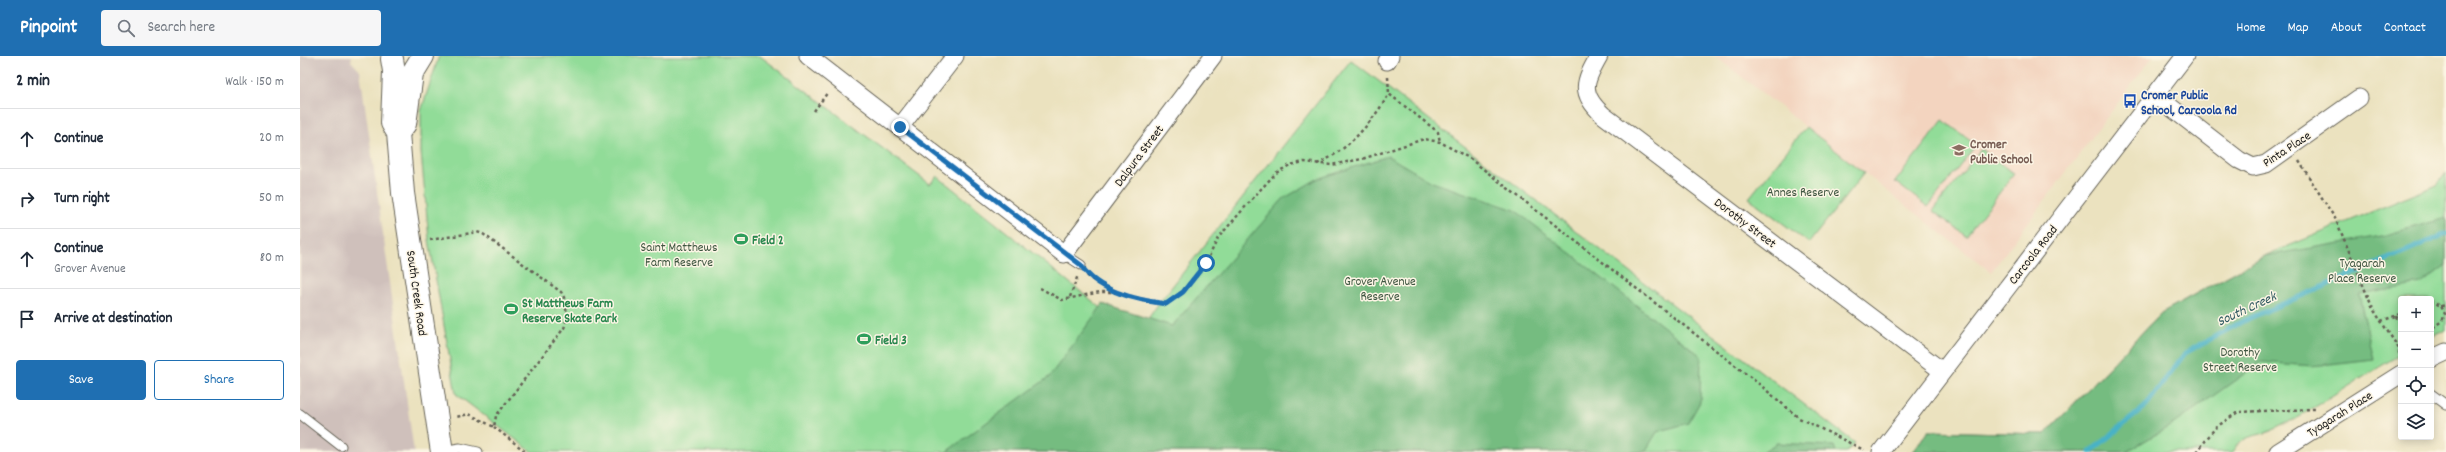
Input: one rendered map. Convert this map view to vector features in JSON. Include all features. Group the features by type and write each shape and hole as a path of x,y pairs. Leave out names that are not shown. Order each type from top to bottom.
{"street":[{"path":"808,56 1064,254"},
{"path":"900,127 954,56"},
{"name":"Dalpura Street","path":"1064,254 1213,56"},
{"name":"Dorothy Street","path":"1600,56 1586,86 1589,102 1602,115 1942,371"},
{"name":"Carcoola Road","path":"1872,451 1942,371 2185,56"},
{"path":"391,58 404,68 412,67 421,59"},
{"name":"South Creek Road","path":"391,58 394,71 392,123 398,133 403,193 442,451"},
{"name":"South Creek Road","path":"398,133 405,124 412,74 421,59"},
{"name":"Pinta Place","path":"2155,95 2239,160 2253,167 2266,164 2359,98"},
{"path":"2434,358 2446,352"},
{"name":"Tyagarah Place","path":"2278,452 2398,376"}],"lane":[{"path":"1064,254 1081,265"},
{"path":"2434,396 2446,405"},
{"path":"300,414 341,446"},
{"path":"442,451 460,448 478,452"}],"path":[{"path":"1316,164 1326,160 1354,140 1388,94 1388,59"},
{"path":"814,111 829,91"},
{"path":"1388,94 1438,132 1440,142"},
{"path":"1081,265 1088,276 1117,292 1143,301 1166,304 1183,292 1206,263 1222,233 1276,173 1290,165 1304,162 1331,165 1379,156 1397,147 1424,139 1440,142 1470,158 1759,384 1799,418 1872,451"},
{"path":"2290,147 2336,220 2373,309 2398,343"},
{"path":"429,240 477,232 483,234 564,295 566,321 564,328 496,416 494,427"},
{"path":"1070,297 1081,265"},
{"path":"1040,288 1062,300 1070,297 1117,292"},
{"path":"2434,303 2441,306 2446,305"},
{"path":"2434,327 2442,321 2445,314 2441,306"},
{"path":"2381,321 2396,316 2398,320"},
{"path":"2196,452 2215,428 2238,412 2318,409"},
{"path":"454,417 469,414 494,427 526,452"}],"shaded area":[{"path":"300,56 352,56 351,61 360,71 414,452 300,452"},
{"name":"Cromer Public School","path":"1715,56 2153,56 1991,272"}],"green space":[{"name":"Saint Matthews Farm Reserve","path":"439,56 760,56 930,184 937,176 1136,336 1159,303 1351,60 1855,443 1847,452 532,452 456,394 429,240 421,152 421,111"},
{"path":"1943,120 1976,145 1928,207 1895,182"},
{"name":"Annes Reserve","path":"1806,127 1864,173 1809,243 1749,198"},
{"path":"1981,149 2014,174 1966,236 1933,211"},
{"name":"Grover Avenue Reserve","path":"1388,156 1432,182 1515,210 1701,356 1700,402 1688,423 1657,432 1645,452 946,452 1049,377 1103,304 1172,326 1283,199 1317,179"},
{"name":"Dorothy Street Reserve","path":"2446,173 2446,330 2434,336 2434,296 2398,296 2398,356 2289,422 2273,430 2246,439 2236,446 2232,452 1912,452 1928,431 2045,434 2161,313 2264,256 2437,185"},
{"name":"Dorothy Street Reserve","path":"2446,218 2446,265 2421,284 2359,295 2374,359 2312,366 2261,362 2175,423 2126,452 1912,452 1928,431 2045,434 2161,313 2264,256 2382,236"},
{"path":"1777,443 1834,446 1836,452 1762,452"}],"waterway":[{"name":"South Creek","path":"2090,452 2145,407 2185,353 2245,320 2446,234"}],"place":[{"name":"Cromer Public School, Carcoola Rd","path":"2130,101"},
{"name":"Cromer Public School","path":"1959,150"},
{"name":"Field 2","path":"741,239"},
{"name":"St Matthews Farm Reserve Skate Park","path":"511,309"},
{"name":"Field 3","path":"864,339"}],"route":[{"path":"900,127 1064,254 1081,265 1088,276 1117,292 1143,301 1166,304 1183,292 1206,263"}],"park label":[{"name":"Tyagarah Place Reserve","path":"2362,270"}]}
